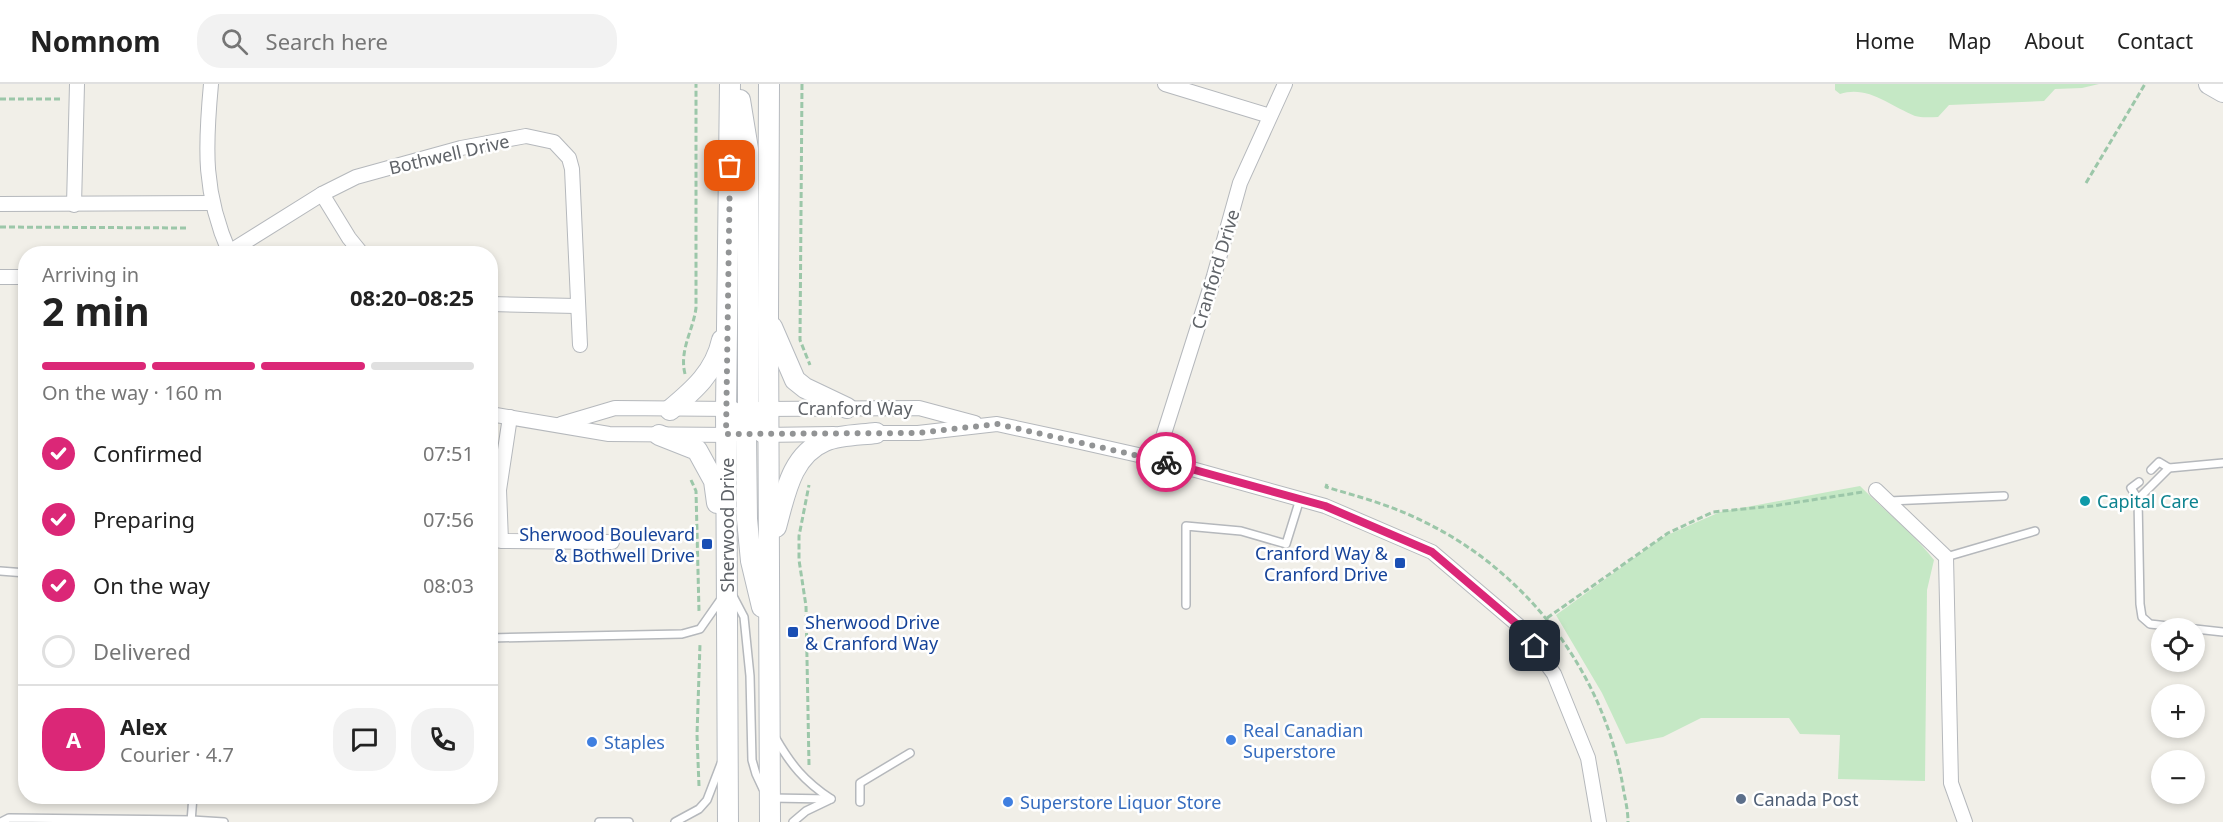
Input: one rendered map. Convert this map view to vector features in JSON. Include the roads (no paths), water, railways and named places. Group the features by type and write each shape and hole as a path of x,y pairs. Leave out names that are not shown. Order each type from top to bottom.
{"main road":[{"name":"Sherwood Drive","path":"728,822 727,522 736,435 726,410 730,84"},
{"path":"737,84 748,148 748,409 754,423 770,435"},
{"path":"769,84 770,822"},
{"path":"2209,84 2223,92"},
{"path":"670,410 698,386 711,370 717,357 721,343 728,275"},
{"path":"768,317 795,380 805,388 847,408"},
{"path":"770,547 796,464 810,449 826,440 876,433"},
{"path":"659,435 697,450 712,475 718,509 727,522"},
{"path":"736,435 751,561 770,637"}],"street":[{"path":"74,205 77,84"},
{"name":"Bothwell Drive","path":"211,84 206,137 207,175 212,203 225,246"},
{"path":"1165,84 1270,116"},
{"name":"Cranford Drive","path":"1156,459 1214,276 1240,183 1286,84"},
{"name":"Bothwell Drive","path":"239,246 322,194 356,177 461,148 526,136 554,142 569,158 572,170 576,306 580,345"},
{"path":"322,194 356,246"},
{"path":"0,204 212,203"},
{"path":"0,277 18,277"},
{"path":"498,304 576,306"},
{"path":"556,426 615,408 726,410"},
{"name":"Cranford Way","path":"726,410 919,408 981,425"},
{"path":"498,415 609,434 736,435"},
{"path":"510,417 499,490 501,540 612,542"},
{"name":"Cranford Way","path":"736,435 918,433 997,424 1156,459 1325,506 1432,552 1525,632 1554,674 1588,758 1599,822"},
{"path":"1876,490 1946,556 1951,783 1965,822"}],"lane":[{"path":"2151,470 2159,462 2169,468 2223,463"},
{"path":"2138,499 2169,468"},
{"path":"2139,482 2131,488 2138,499 2142,617 2150,624 2223,632"},
{"path":"1889,501 2004,496"},
{"path":"1186,605 1186,526 1241,531 1286,544 1300,499"},
{"path":"1946,556 2035,531"},
{"path":"0,571 18,572"},
{"path":"498,638 640,635 682,633 700,629 719,603 727,586"},
{"path":"727,586 744,617 750,676 752,760 759,781 770,798 831,799"},
{"path":"770,728 789,762 809,783 831,799"},
{"path":"675,822 699,809 707,800 717,770 728,750"},
{"path":"860,802 860,783 910,753"},
{"path":"793,822 806,811 831,799"},
{"path":"192,821 193,804"},
{"path":"1,822 9,818 224,822"},
{"path":"599,822 629,822"}],"place":[{"name":"Capital Care","path":"2085,501"},
{"name":"Sherwood Boulevard & Bothwell Drive","path":"707,544"},
{"name":"Cranford Way & Cranford Drive","path":"1400,563"},
{"name":"Sherwood Drive & Cranford Way","path":"793,632"},
{"name":"Real Canadian Superstore","path":"1231,740"},
{"name":"Staples","path":"592,742"},
{"name":"Canada Post","path":"1741,799"},
{"name":"Superstore Liquor Store","path":"1008,802"}]}
